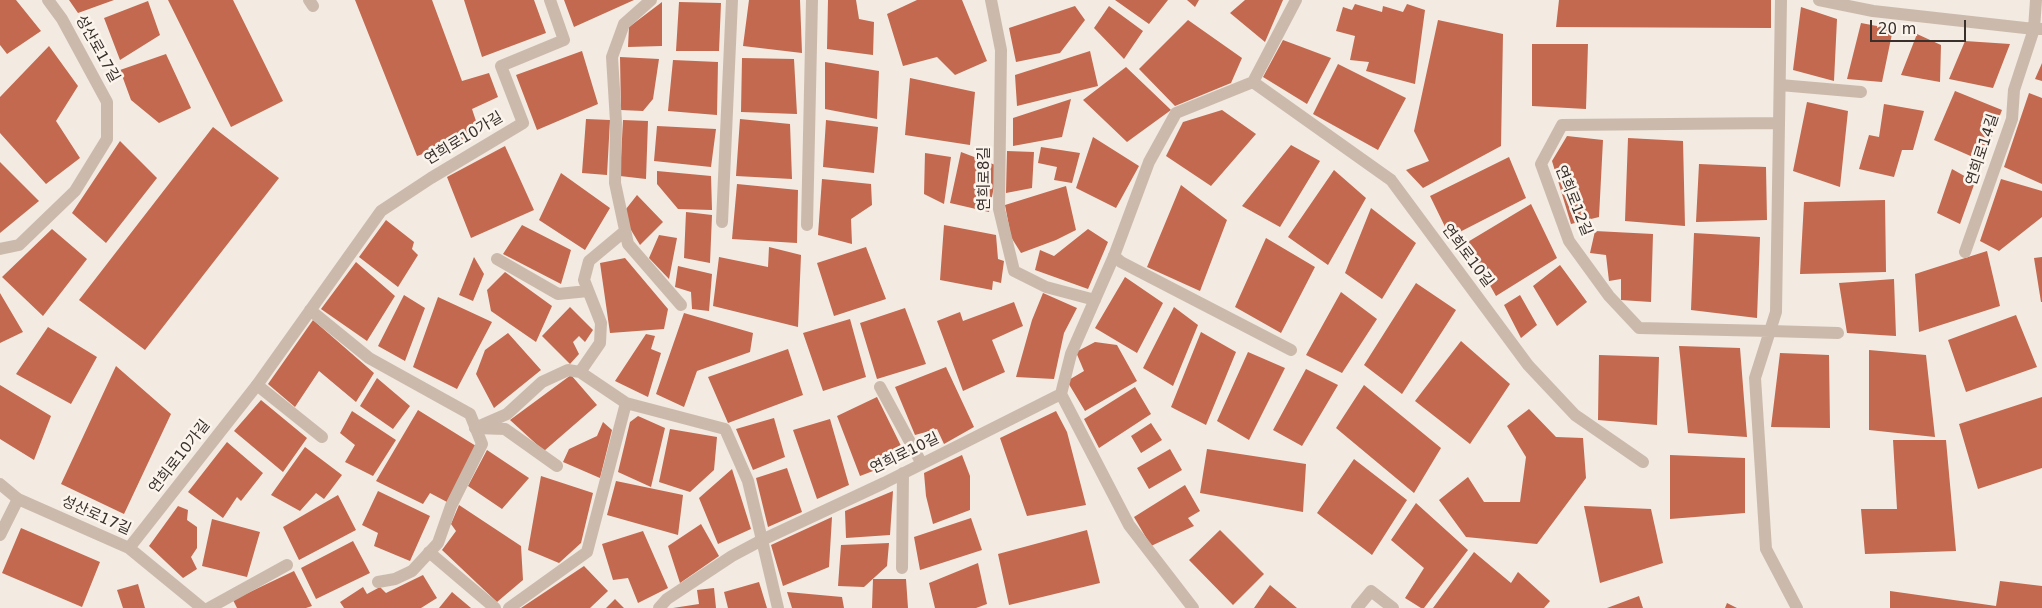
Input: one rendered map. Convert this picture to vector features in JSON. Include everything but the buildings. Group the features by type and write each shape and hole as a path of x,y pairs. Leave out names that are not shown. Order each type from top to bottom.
{"street":[{"name":"성산로17길","path":"0,249 19,245 75,191 106,140 107,102 62,19 48,0"},
{"name":"연희로10가길","path":"130,548 257,385 381,211 431,178 523,123 501,66 564,40 550,0"},
{"path":"651,0 624,24 612,57 616,122 615,183 628,244 681,305"},
{"path":"722,222 732,0"},
{"path":"807,225 812,0"},
{"name":"연희로8길","path":"991,0 1001,50 999,209 1014,271 1046,287 1095,300"},
{"path":"1193,608 1129,524 1061,394 1072,354 1114,256 1149,162 1176,113 1253,82 1296,0"},
{"path":"1781,0 1776,312 1755,378 1766,549 1797,608"},
{"path":"1819,0 1873,11 2038,29"},
{"name":"연희로14길","path":"1965,252 2012,119 2014,90 2038,29 2036,0"},
{"name":"연희로10길","path":"1253,82 1391,180 1528,365 1575,414 1643,462"},
{"path":"1780,86 1860,92"},
{"name":"연희로12길","path":"1770,331 1639,328 1609,296 1569,241 1541,164 1562,125 1779,123"},
{"path":"580,372 600,343 600,323 584,280 589,261 625,231"},
{"path":"1114,256 1122,262 1291,350"},
{"path":"497,259 558,294 588,291"},
{"path":"310,310 368,358 470,414 482,444 451,506 438,543 412,571 394,579 378,582"},
{"path":"1770,331 1838,333"},
{"path":"476,428 507,414 542,382 568,370 580,372 626,403 725,429 748,481 778,608"},
{"path":"257,385 322,438"},
{"path":"880,387 922,464"},
{"name":"연희로10길","path":"658,608 732,556 762,540 922,464 1061,394"},
{"path":"509,608 587,552 626,403"},
{"path":"476,428 505,429 557,466"},
{"path":"902,568 903,473"},
{"name":"성산로17길","path":"0,484 18,499 130,548 202,608"},
{"path":"0,534 18,499"},
{"path":"429,552 494,608"},
{"path":"210,608 287,566"},
{"path":"1358,608 1371,591 1393,608"}]}
